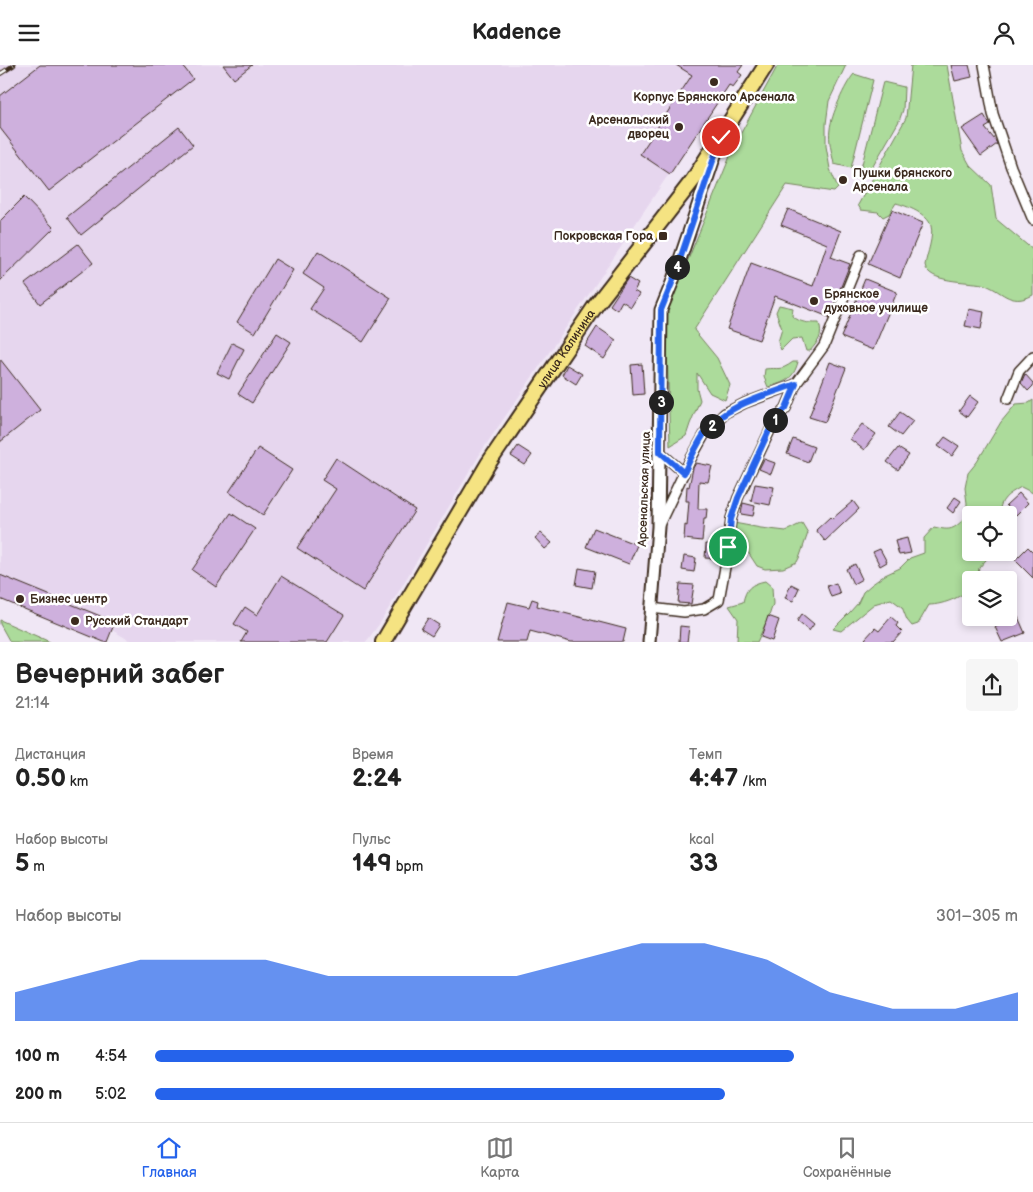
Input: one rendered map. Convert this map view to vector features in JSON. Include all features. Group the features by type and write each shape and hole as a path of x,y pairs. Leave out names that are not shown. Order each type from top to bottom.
{"main road":[{"name":"улица Калинина","path":"383,642 488,464 596,305 693,180 766,65"}],"street":[{"path":"984,65 993,114 1011,167 1033,220"},
{"name":"Арсенальская улица","path":"649,642 658,527 661,310 672,283 721,137"},
{"path":"651,608 684,613 704,609 719,601 731,519 738,498 774,420 786,408 796,384 824,346 861,255"},
{"path":"1008,399 1019,371 1033,357"},
{"path":"658,527 707,430 725,413 744,403 796,384"},
{"path":"660,452 684,473"}],"shaded area":[{"path":"0,65 743,65 738,72 742,75 733,87 729,85 483,449 380,623 366,642 132,642 112,630 107,642 0,599"}],"green space":[{"path":"778,65 846,65 829,101 826,124 826,146 830,169 838,188 834,192 787,185 694,330 717,358 730,385 725,400 710,393 697,373 697,389 700,400 686,436 670,446 666,314 735,144"},
{"path":"911,65 947,65 962,151 970,165 991,185 996,219 1033,250 1033,295 1012,299 989,286 949,280 933,275 925,265 932,230 929,222 922,214 896,203 889,214 883,217 878,212 861,210 858,205 906,118"},
{"path":"854,74 873,80 851,168 834,164 830,147 830,133 831,123 839,100"},
{"path":"883,82 904,87 903,110 899,121 869,173 860,172"},
{"path":"779,305 793,308 792,316 798,320 808,323 819,323 821,332 816,344 810,351 806,351 802,338 792,339 781,350 778,342 782,329 776,312"},
{"path":"793,362 798,362 791,377 784,382 768,387 764,377 765,369 782,368"},
{"path":"1033,400 1033,493 1021,487 1005,498 1001,506 967,506 965,488 968,473 977,462 1001,422 1016,404 1029,403"},
{"path":"962,521 962,561 985,561 978,571 962,571 962,594 955,599 929,605 918,624 912,626 907,620 902,607 891,599 874,604 841,631 833,629 858,603 863,592 871,585 885,575 900,568 910,558 924,553 924,538 934,527 948,529"},
{"path":"734,523 786,531 802,523 808,533 797,562 783,568 765,569 757,566 740,540 732,534"},
{"path":"765,581 772,587 773,604 769,616 757,642 737,642 738,619 729,606 743,602 750,587"},
{"path":"0,620 50,642 10,642 0,624"}],"building":[{"path":"40,65 182,65 193,79 49,191 0,128 0,96"},
{"path":"223,65 252,65 234,79"},
{"name":"Арсенальский дворец","path":"676,65 743,65 738,72 742,75 733,87 729,85 670,174 640,154 692,75"},
{"path":"951,65 969,65 972,77 955,81"},
{"path":"984,115 990,125 985,128 997,144 981,156 962,129"},
{"path":"179,127 193,145 81,235 67,217"},
{"path":"24,197 54,228 0,281 0,221"},
{"name":"Брянское духовное училище","path":"788,209 841,231 831,257 850,264 829,317 775,296 759,340 727,329 751,263 813,286 827,244 781,225"},
{"path":"892,210 923,223 900,278 868,264"},
{"path":"78,244 93,263 40,304 25,284"},
{"path":"318,251 391,298 363,342 310,309 324,288 303,274"},
{"path":"275,259 293,270 255,333 237,322"},
{"path":"628,278 638,284 634,291 639,294 631,307 622,301 617,310 610,305"},
{"path":"865,279 897,292 873,350 841,337"},
{"path":"969,309 984,312 981,329 965,326"},
{"path":"597,327 616,340 604,359 585,346"},
{"path":"277,333 291,342 252,403 238,394"},
{"path":"232,343 244,349 229,379 217,373"},
{"path":"0,359 40,410 0,442"},
{"path":"830,362 846,368 825,422 809,417"},
{"path":"642,364 644,394 633,395 631,365"},
{"path":"567,365 582,374 576,384 562,375"},
{"path":"1025,374 1033,383 1033,386 1028,391 1021,383"},
{"path":"970,396 978,402 967,417 959,411"},
{"path":"900,412 913,421 901,436 889,427"},
{"path":"862,424 876,434 864,450 850,439"},
{"path":"945,437 959,446 952,456 938,446"},
{"path":"793,439 814,447 808,462 787,454"},
{"path":"518,446 532,455 525,465 511,456"},
{"path":"258,448 292,470 263,515 229,492"},
{"path":"898,448 909,455 898,470 887,462"},
{"path":"336,458 415,510 363,591 297,548 336,489 322,480"},
{"path":"764,459 775,463 771,474 759,469"},
{"path":"696,463 712,466 708,482 699,481 698,509 707,509 702,541 684,539 689,501 686,501 687,486 689,487"},
{"path":"755,484 774,487 770,505 751,501"},
{"path":"1019,493 1028,503 1017,514 1017,506 1006,505"},
{"path":"955,497 961,501 953,513 947,508"},
{"path":"853,501 859,509 825,541 816,530 830,517 832,519"},
{"path":"743,503 755,506 753,516 741,514"},
{"path":"231,513 255,529 216,587 192,570"},
{"path":"594,528 637,545 629,564 586,547"},
{"path":"541,533 552,543 545,549 535,538"},
{"path":"907,538 911,553 899,555 895,541"},
{"path":"706,544 722,546 720,559 705,558"},
{"path":"1028,547 1033,552 1033,578 1016,561"},
{"path":"880,549 887,562 880,566 873,552"},
{"path":"684,556 696,558 694,572 682,570"},
{"path":"855,564 862,579 853,584 846,569"},
{"path":"579,568 595,571 592,588 576,585"},
{"path":"0,575 115,622 107,642 0,599"},
{"path":"281,576 344,615 327,642 241,642 247,632 234,624 245,607 257,615"},
{"path":"836,583 840,594 831,597 827,586"},
{"path":"680,584 694,585 691,604 678,603"},
{"path":"791,584 799,588 793,601 785,598"},
{"path":"532,599 538,601 537,606 626,629 623,642 571,642 530,631 527,642 497,642 508,602 529,607"},
{"path":"802,614 814,624 809,631 797,621"},
{"path":"768,616 779,620 772,641 761,637"},
{"path":"891,617 898,623 896,626 902,632 893,642 869,642 865,639 875,628 879,631"},
{"path":"1017,617 1025,633 1002,642 995,627 1017,626"},
{"path":"428,618 439,625 432,636 421,629"},
{"path":"680,626 689,627 687,642 679,642"}],"railway":[{"path":"0,74 14,65"}],"place":[{"name":"Корпус Брянского Арсенала","path":"714,82"},
{"name":"Арсенальский дворец","path":"679,127"},
{"name":"Пушки брянского Арсенала","path":"843,180"},
{"name":"Покровская Гора","path":"663,236"},
{"name":"Брянское духовное училище","path":"814,301"},
{"name":"Бизнес центр","path":"20,599"},
{"name":"Русский Стандарт","path":"75,621"}],"route":[{"path":"721,137 672,283 661,310 660,452 684,473 707,430 725,413 744,403 796,384 786,408 774,420 738,498 731,519 728,547"}]}
